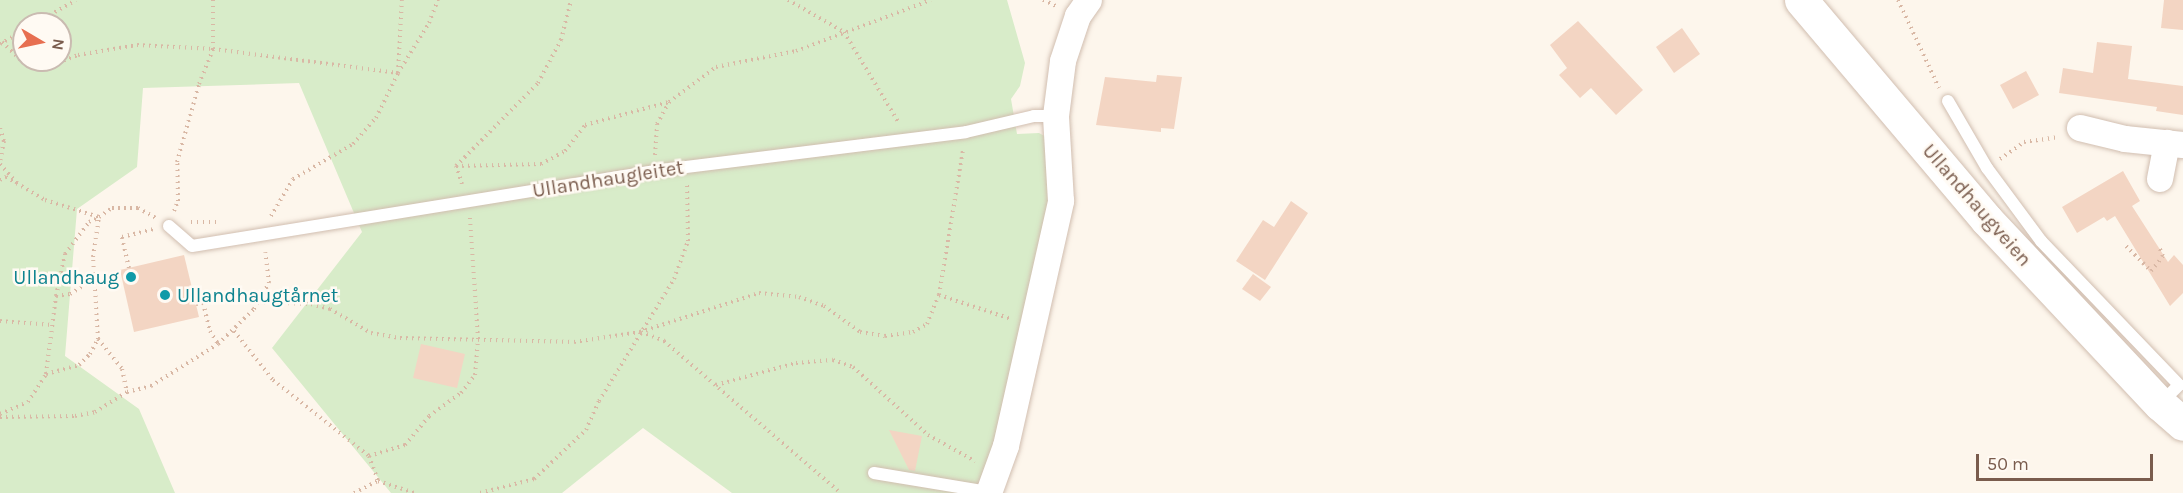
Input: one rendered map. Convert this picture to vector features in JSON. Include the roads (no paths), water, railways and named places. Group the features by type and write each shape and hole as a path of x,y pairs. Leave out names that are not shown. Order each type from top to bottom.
{"main road":[{"name":"Ullandhaugveien","path":"1801,0 1986,219 2171,414 2183,441"}],"street":[{"path":"991,486 1061,201 1056,116 1063,61 1078,16 1089,0"},
{"path":"2080,128 2175,144 2160,179"}],"lane":[{"path":"1948,101 1987,168 2041,241 2179,385 2171,414"},
{"name":"Ullandhaugleitet","path":"169,226 192,246 654,171 966,132 1034,116 1056,116"},
{"path":"874,473 991,486"}],"place":[{"name":"Ullandhaug","path":"131,277"},
{"name":"Ullandhaugtårnet","path":"165,295"}]}
